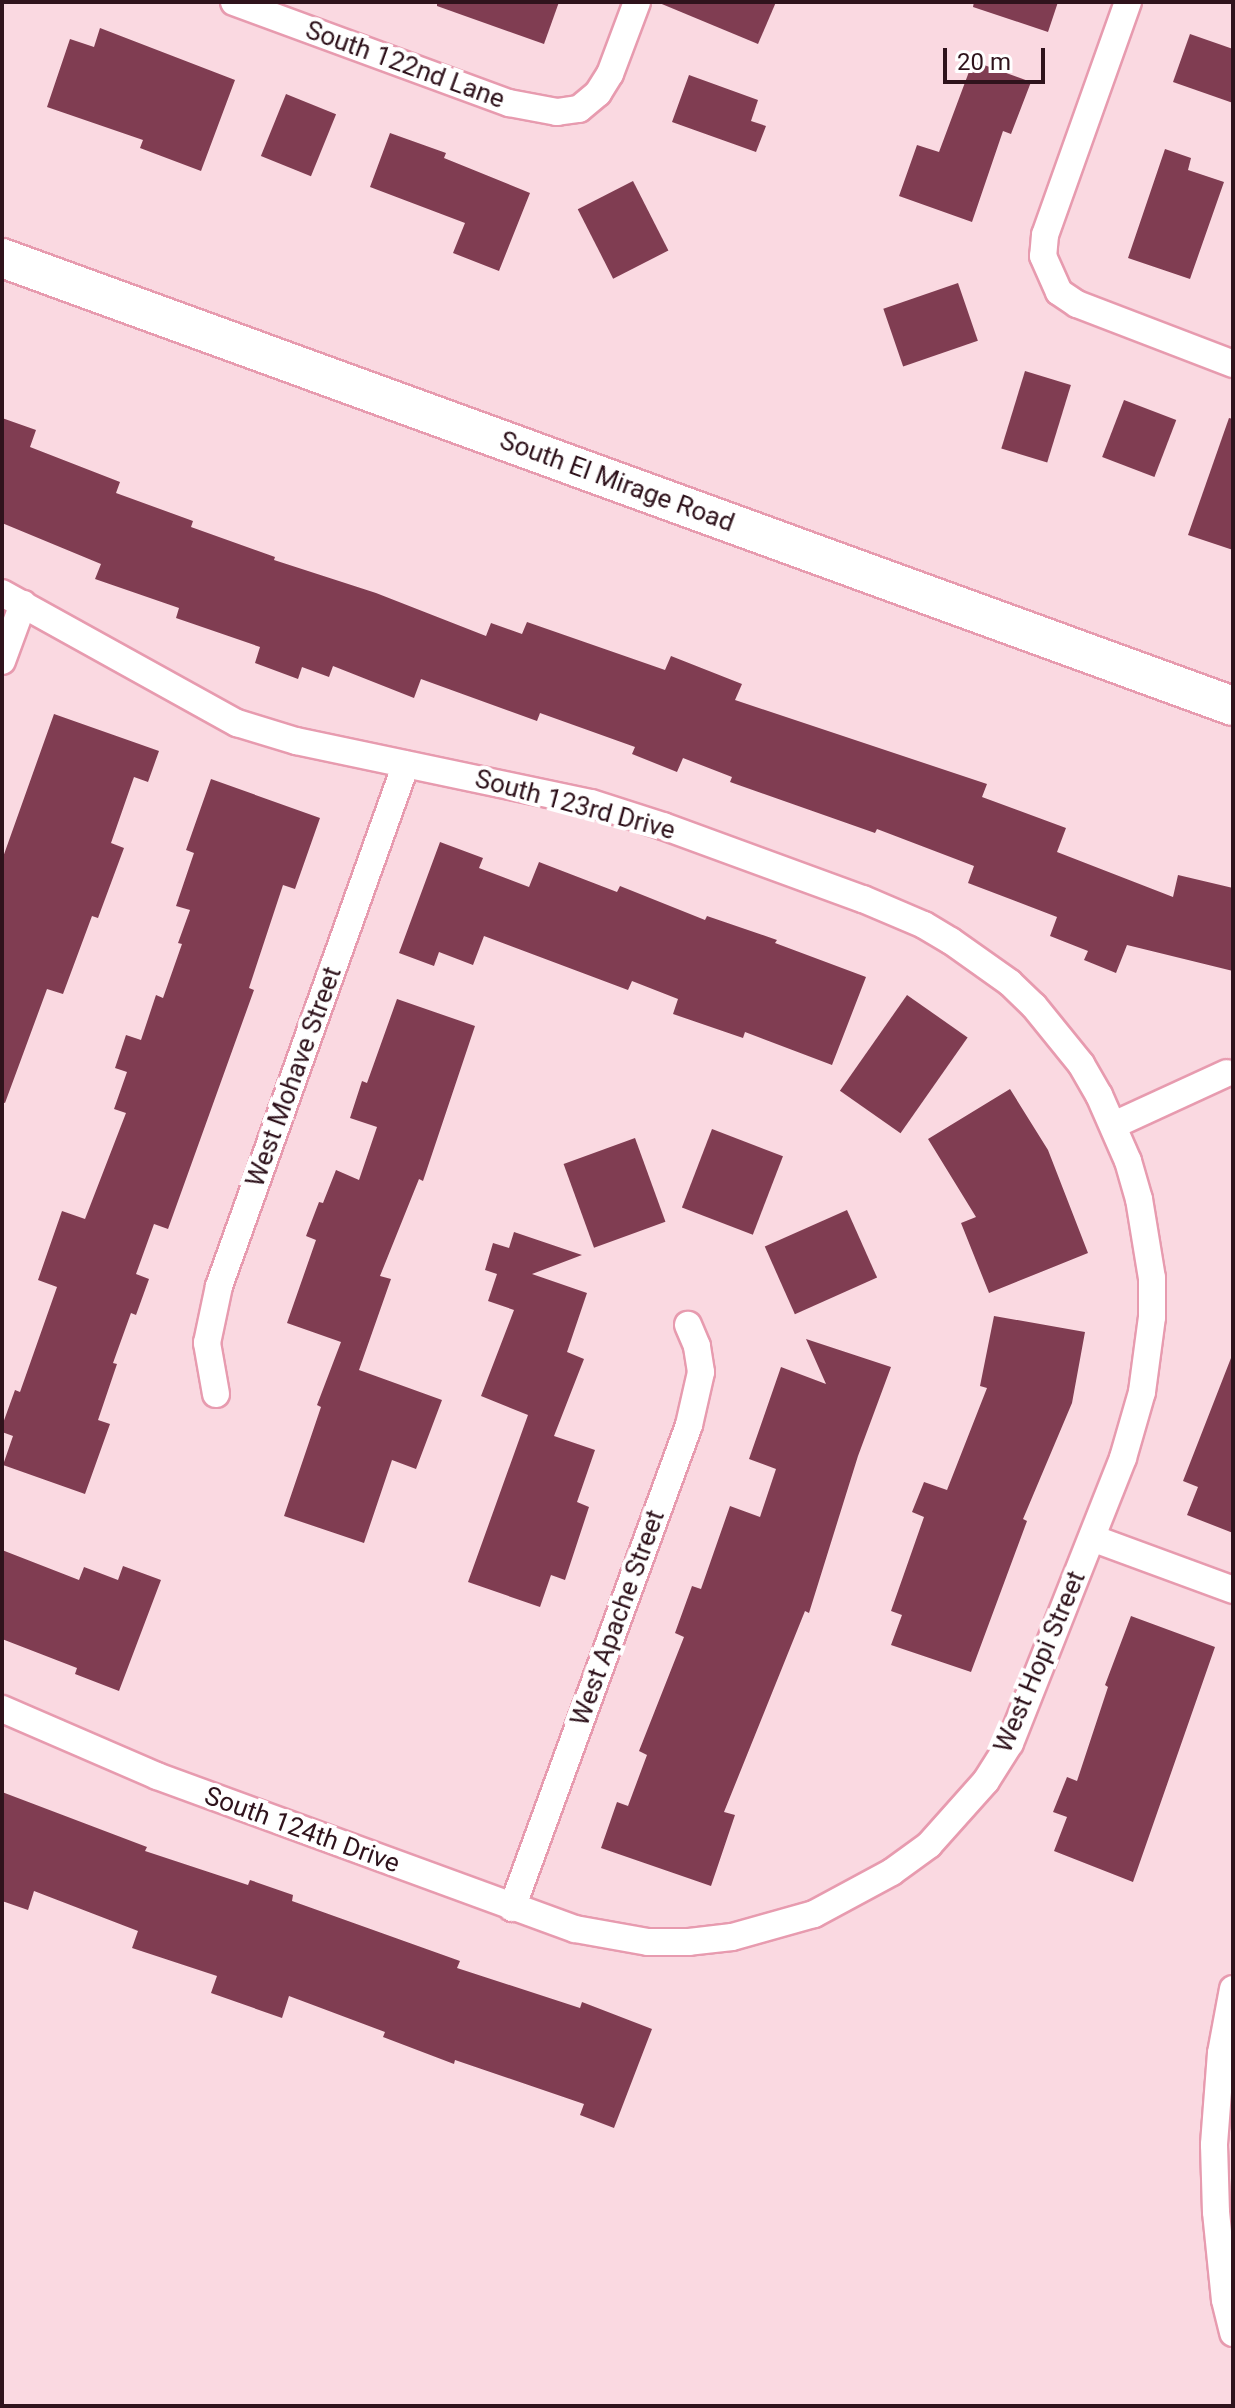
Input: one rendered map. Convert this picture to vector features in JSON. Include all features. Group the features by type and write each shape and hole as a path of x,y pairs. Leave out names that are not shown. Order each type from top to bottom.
{"main road":[{"name":"South El Mirage Road","path":"2,258 1233,706"}],"street":[{"name":"South 122nd Lane","path":"234,2 509,103 557,112 579,109 598,93 610,74 637,2"},
{"path":"1128,2 1045,235 1043,256 1059,292 1087,309 1233,364"},
{"path":"2,661 12,598"},
{"name":"South 123rd Drive","path":"12,598 237,723 296,741 554,794 651,822 924,925 980,960 1034,1006 1081,1064 1099,1095"},
{"name":"West Mohave Street","path":"216,1394 207,1343 215,1300 406,764"},
{"path":"1114,1125 1227,1073"},
{"name":"West Hopi Street","path":"608,1936 648,1942 689,1942 773,1928 854,1895 929,1845 986,1781 1010,1743 1092,1538 1139,1404 1152,1317 1147,1238 1128,1161 1099,1095"},
{"name":"West Apache Street","path":"512,1908 689,1425 701,1372 697,1346 688,1325"},
{"path":"1092,1538 1233,1590"},
{"name":"South 124th Drive","path":"2,1709 157,1776 512,1908 608,1936"},
{"path":"1233,1989 1221,2053 1214,2145 1216,2212 1225,2300 1233,2333"}],"building":[{"path":"437,2 559,2 544,44 437,6"},
{"path":"657,2 776,2 758,44"},
{"path":"974,2 1058,2 1048,32 973,7"},
{"path":"100,28 235,80 201,171 140,148 143,140 47,107 70,39 94,47"},
{"path":"1190,34 1233,49 1233,103 1173,82"},
{"path":"973,61 1031,82 1011,134 1003,131 972,222 899,196 917,145 939,152"},
{"path":"689,75 758,100 751,121 766,126 756,152 672,122"},
{"path":"286,94 336,114 311,176 261,156"},
{"path":"390,133 446,153 444,158 530,193 499,271 453,253 465,223 370,187"},
{"path":"1165,149 1191,158 1188,170 1224,182 1190,279 1128,258"},
{"path":"633,181 668,250 613,279 578,209"},
{"path":"958,283 978,341 903,366 883,309"},
{"path":"1025,371 1071,385 1047,462 1001,448"},
{"path":"1124,400 1176,420 1154,477 1102,457"},
{"path":"2,418 36,430 30,447 120,482 116,493 193,521 191,527 275,557 274,560 376,593 486,636 491,623 522,634 527,622 665,670 671,656 742,684 735,700 987,784 982,797 1066,828 1057,852 1173,897 1178,875 1233,888 1233,971 1127,945 1116,973 1084,960 1088,951 1050,936 1057,917 968,883 974,866 877,829 875,833 730,782 732,777 683,758 677,772 632,754 635,747 540,713 537,721 421,679 414,698 333,666 329,677 302,667 298,679 255,663 260,647 176,618 179,608 95,579 101,564 2,523"},
{"path":"1229,418 1233,419 1233,550 1188,535"},
{"path":"54,714 159,751 148,782 134,777 111,843 124,848 98,918 92,916 63,994 47,989 5,1103 2,1102 2,860"},
{"path":"211,779 320,818 295,889 283,885 249,988 254,990 168,1229 154,1224 136,1274 149,1279 136,1315 131,1313 113,1363 117,1364 98,1420 110,1424 85,1494 3,1465 13,1436 2,1432 2,1426 15,1390 20,1392 57,1287 38,1280 62,1211 85,1219 126,1113 114,1109 127,1072 115,1068 126,1035 141,1040 156,995 163,998 182,944 178,943 190,910 176,906 194,853 186,850"},
{"path":"440,842 483,858 479,868 529,887 539,862 617,892 620,886 705,920 707,916 777,940 775,943 866,977 832,1065 745,1032 743,1038 673,1014 678,999 632,981 628,990 484,936 473,965 439,952 434,966 399,953"},
{"path":"907,995 968,1037 901,1133 840,1091"},
{"path":"397,999 475,1026 423,1181 419,1179 380,1276 391,1279 359,1370 442,1400 416,1469 392,1460 364,1543 284,1516 321,1407 317,1405 341,1342 287,1323 316,1240 306,1236 319,1202 323,1203 336,1170 359,1180 377,1127 350,1118 362,1081 367,1083"},
{"path":"1010,1089 1048,1150 1088,1253 989,1293 961,1223 976,1217 928,1139"},
{"path":"712,1129 783,1156 753,1235 682,1207"},
{"path":"635,1138 665,1222 594,1248 564,1164"},
{"path":"847,1210 877,1278 795,1314 765,1247"},
{"path":"514,1232 582,1255 532,1274 587,1293 567,1352 584,1359 554,1436 595,1450 577,1502 589,1507 565,1580 551,1575 540,1607 468,1582 528,1415 481,1396 514,1310 488,1301 497,1274 485,1270 493,1243 509,1248"},
{"path":"994,1316 1085,1332 1072,1403 1023,1519 1027,1521 971,1672 891,1645 902,1615 891,1611 924,1517 912,1512 924,1482 947,1490 987,1388 980,1386"},
{"path":"806,1339 891,1367 858,1456 809,1613 805,1611 724,1812 735,1815 711,1886 601,1848 617,1802 628,1806 647,1755 639,1751 684,1637 675,1633 692,1586 701,1589 730,1506 760,1517 776,1469 749,1459 781,1367 826,1384"},
{"path":"1231,1358 1233,1533 1187,1515 1198,1487 1183,1481"},
{"path":"2,1550 79,1580 84,1567 118,1580 123,1566 161,1580 119,1691 75,1674 77,1668 2,1639"},
{"path":"1131,1616 1215,1647 1133,1882 1054,1851 1067,1817 1053,1812 1067,1777 1077,1781 1108,1687 1105,1685"},
{"path":"2,1792 147,1847 145,1851 248,1885 250,1880 293,1895 292,1901 460,1961 457,1968 580,2008 582,2002 652,2029 614,2128 580,2115 584,2104 455,2060 454,2064 383,2037 385,2032 289,1996 282,2018 211,1993 217,1976 132,1948 138,1931 34,1891 28,1910 2,1901"}]}
